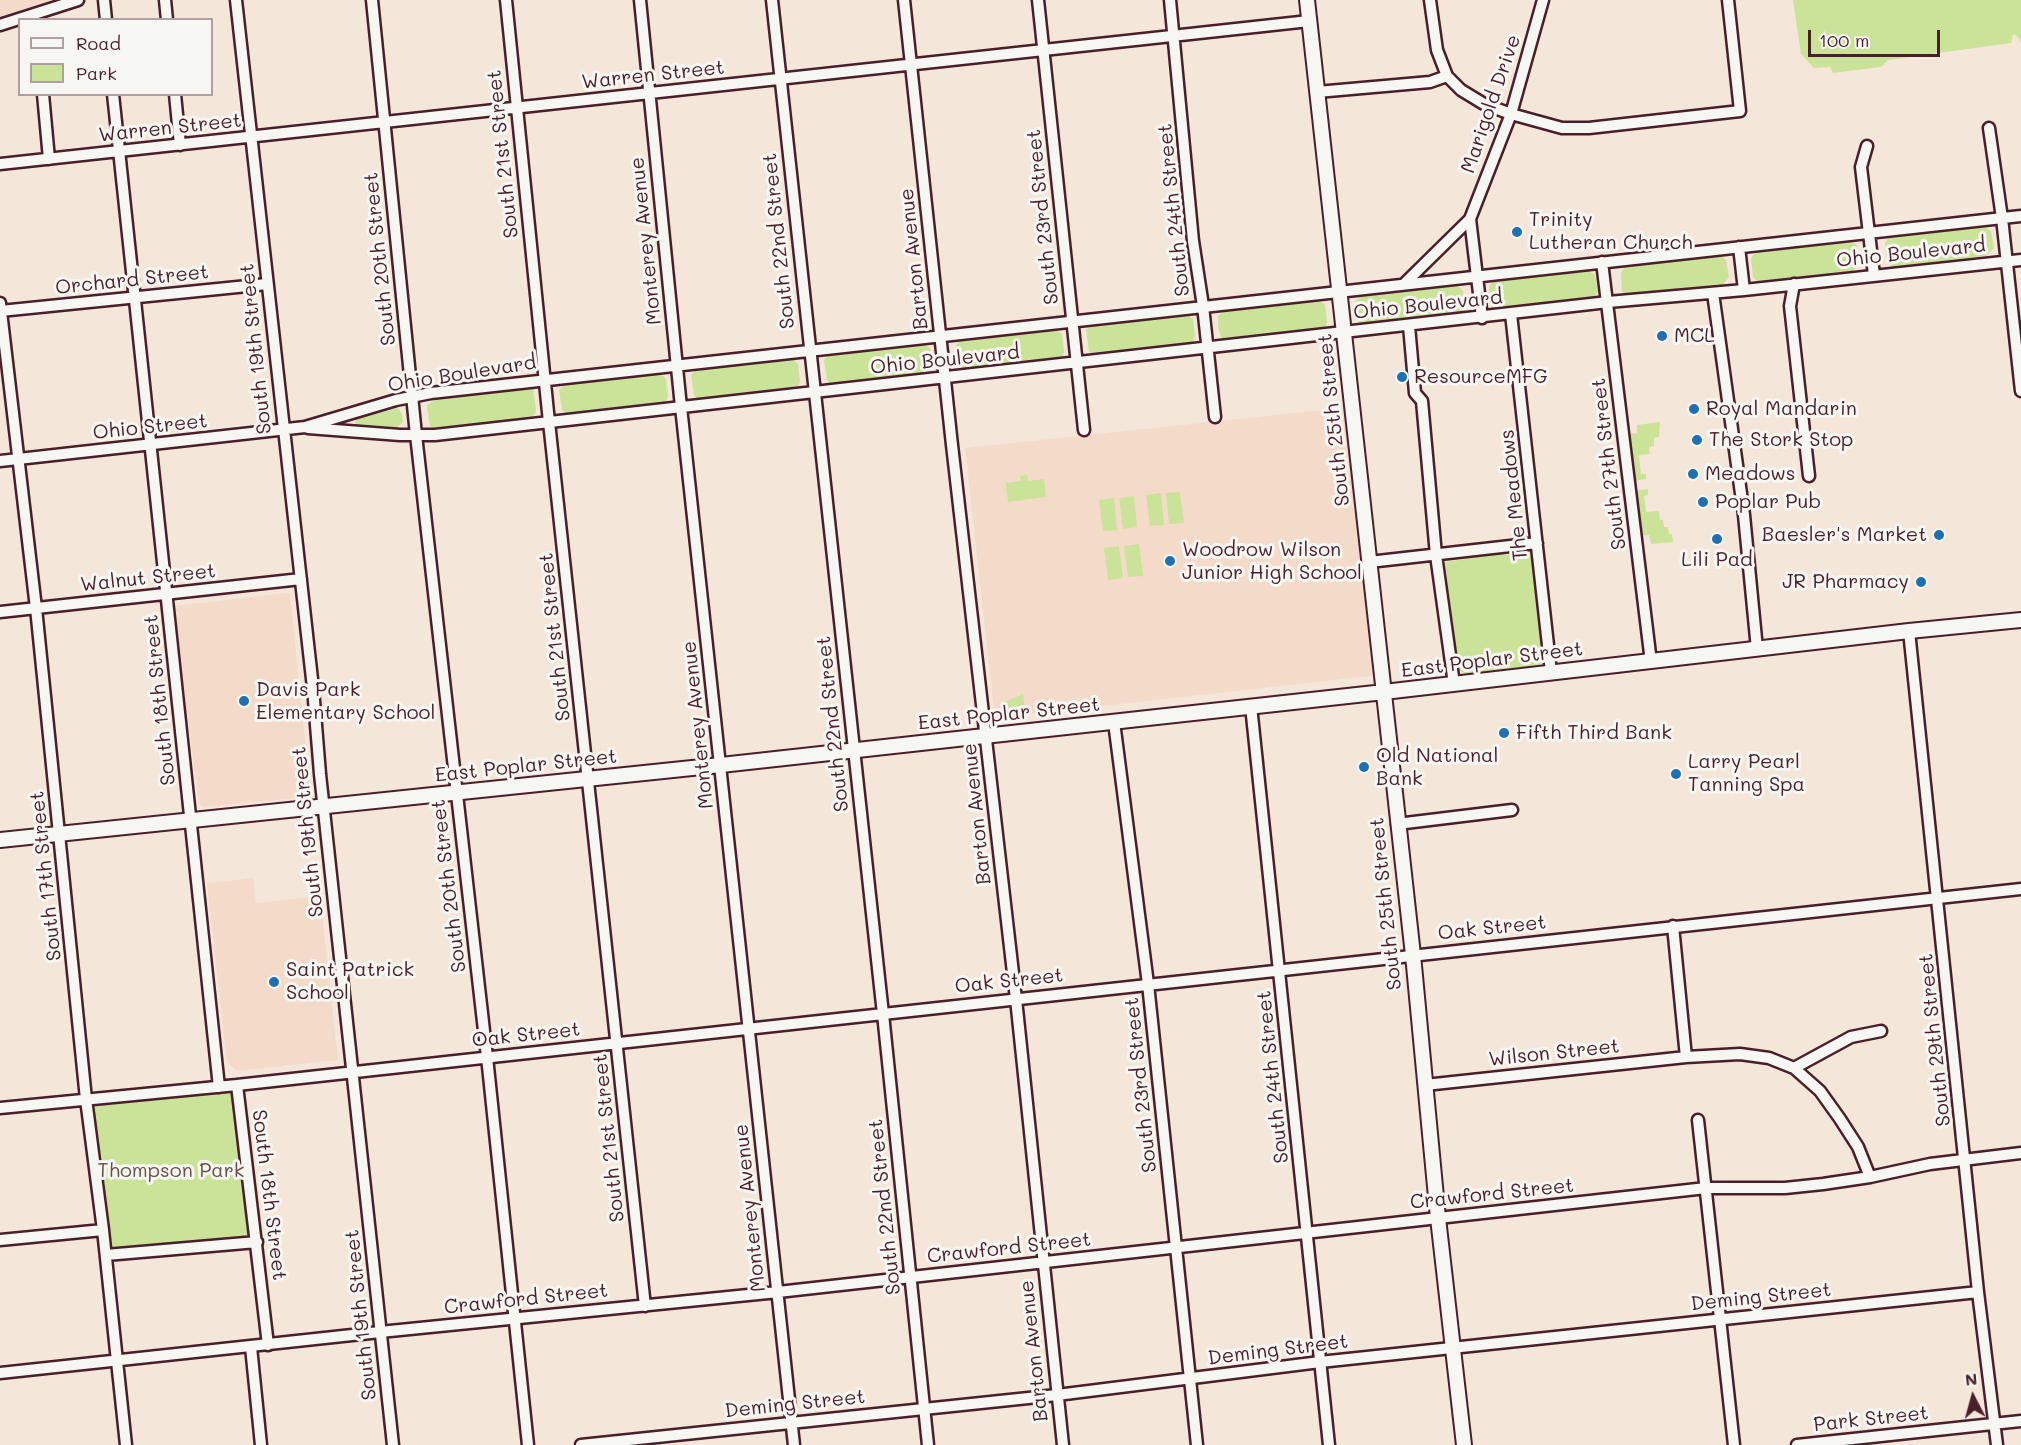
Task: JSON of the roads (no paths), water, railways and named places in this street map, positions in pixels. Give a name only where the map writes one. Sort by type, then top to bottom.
[{"type":"main road","name":"South 25th Street","points":[[1307,0],[1413,955],[1438,1218],[1464,1445]]},
{"type":"main road","name":"East Poplar Street","points":[[0,840],[721,765],[2021,620]]},
{"type":"street","points":[[34,17],[78,0]]},
{"type":"street","points":[[104,0],[106,18]]},
{"type":"street","points":[[165,0],[167,18]]},
{"type":"street","name":"South 19th Street","points":[[236,0],[301,579],[323,808],[393,1445]]},
{"type":"street","name":"South 20th Street","points":[[372,0],[416,435],[487,1057],[528,1445]]},
{"type":"street","name":"South 21st Street","points":[[506,0],[549,422],[645,1306]]},
{"type":"street","name":"Monterey Avenue","points":[[640,0],[681,407],[794,1445]]},
{"type":"street","name":"South 22nd Street","points":[[772,0],[928,1445]]},
{"type":"street","name":"Barton Avenue","points":[[904,0],[1016,999],[1063,1445]]},
{"type":"street","name":"South 23rd Street","points":[[1038,0],[1084,430]]},
{"type":"street","name":"South 24th Street","points":[[1170,0],[1194,241],[1215,417]]},
{"type":"street","points":[[1430,0],[1437,50],[1447,76],[1461,90],[1484,104],[1562,128],[1589,128],[1740,111],[1728,0]]},
{"type":"street","name":"Marigold Drive","points":[[1405,283],[1470,219],[1511,114],[1544,0]]},
{"type":"street","points":[[0,25],[18,21]]},
{"type":"street","name":"Warren Street","points":[[0,164],[1309,21]]},
{"type":"street","points":[[1317,92],[1430,82],[1447,76]]},
{"type":"street","points":[[42,96],[50,159]]},
{"type":"street","name":"South 18th Street","points":[[113,96],[219,1087]]},
{"type":"street","points":[[175,96],[180,145]]},
{"type":"street","points":[[1989,128],[2002,218],[2021,391]]},
{"type":"street","points":[[1867,146],[1861,167],[1874,275]]},
{"type":"street","name":"Ohio Boulevard","points":[[305,427],[412,396],[545,379],[2021,216]]},
{"type":"street","name":"Marigold Drive","points":[[1470,219],[1482,318]]},
{"type":"street","points":[[1739,247],[1744,290]]},
{"type":"street","name":"Ohio Boulevard","points":[[305,427],[435,435],[1608,303],[2021,260]]},
{"type":"street","name":"South 27th Street","points":[[1602,262],[1651,662]]},
{"type":"street","name":"Orchard Street","points":[[0,308],[136,298],[267,284]]},
{"type":"street","points":[[1794,284],[1790,306],[1809,476]]},
{"type":"street","points":[[1713,293],[1744,515],[1757,649]]},
{"type":"street","name":"South 17th Street","points":[[0,308],[36,608],[86,1099],[106,1255],[126,1445]]},
{"type":"street","name":"The Meadows","points":[[1511,314],[1551,672]]},
{"type":"street","points":[[1408,326],[1415,393],[1422,401],[1436,555],[1454,684]]},
{"type":"street","name":"Ohio Street","points":[[0,461],[305,427]]},
{"type":"street","points":[[1369,562],[1537,543]]},
{"type":"street","name":"Walnut Street","points":[[0,612],[301,579]]},
{"type":"street","name":"South 29th Street","points":[[1909,631],[1978,1292],[1997,1445]]},
{"type":"street","name":"South 24th Street","points":[[1251,706],[1329,1445]]},
{"type":"street","name":"South 23rd Street","points":[[1114,722],[1148,984],[1197,1445]]},
{"type":"street","points":[[1397,824],[1512,810]]},
{"type":"street","name":"Oak Street","points":[[0,1108],[219,1087],[2021,889]]},
{"type":"street","points":[[1673,926],[1686,1057]]},
{"type":"street","points":[[1870,1177],[1858,1147],[1820,1090],[1794,1068],[1851,1037],[1881,1031]]},
{"type":"street","name":"Wilson Street","points":[[1425,1085],[1686,1057],[1740,1054],[1769,1058],[1794,1068]]},
{"type":"street","name":"South 18th Street","points":[[237,1085],[268,1345]]},
{"type":"street","points":[[1698,1120],[1734,1445]]},
{"type":"street","name":"Crawford Street","points":[[0,1373],[778,1292],[1706,1188],[1785,1188],[1870,1177],[1930,1164],[2021,1153]]},
{"type":"street","points":[[0,1240],[103,1230]]},
{"type":"street","points":[[106,1255],[257,1242]]},
{"type":"street","name":"Deming Street","points":[[581,1445],[1057,1395],[1320,1362],[1978,1292]]},
{"type":"street","points":[[251,1347],[261,1445]]},
{"type":"street","name":"Park Street","points":[[1797,1445],[2021,1421]]},
{"type":"place","name":"Trinity Lutheran Church","points":[[1517,232]]},
{"type":"place","name":"MCL","points":[[1662,336]]},
{"type":"place","name":"ResourceMFG","points":[[1402,377]]},
{"type":"place","name":"Royal Mandarin","points":[[1694,409]]},
{"type":"place","name":"The Stork Stop","points":[[1697,440]]},
{"type":"place","name":"Meadows","points":[[1693,474]]},
{"type":"place","name":"Poplar Pub","points":[[1703,502]]},
{"type":"place","name":"Baesler's Market","points":[[1939,535]]},
{"type":"place","name":"Lili Pad","points":[[1717,539]]},
{"type":"place","name":"Woodrow Wilson Junior High School","points":[[1170,561]]},
{"type":"place","name":"JR Pharmacy","points":[[1921,582]]},
{"type":"place","name":"Davis Park Elementary School","points":[[244,701]]},
{"type":"place","name":"Fifth Third Bank","points":[[1504,733]]},
{"type":"place","name":"Old National Bank","points":[[1364,767]]},
{"type":"place","name":"Larry Pearl Tanning Spa","points":[[1676,774]]},
{"type":"place","name":"Saint Patrick School","points":[[274,982]]},
{"type":"park label","name":"Thompson Park","points":[[171,1171]]}]
